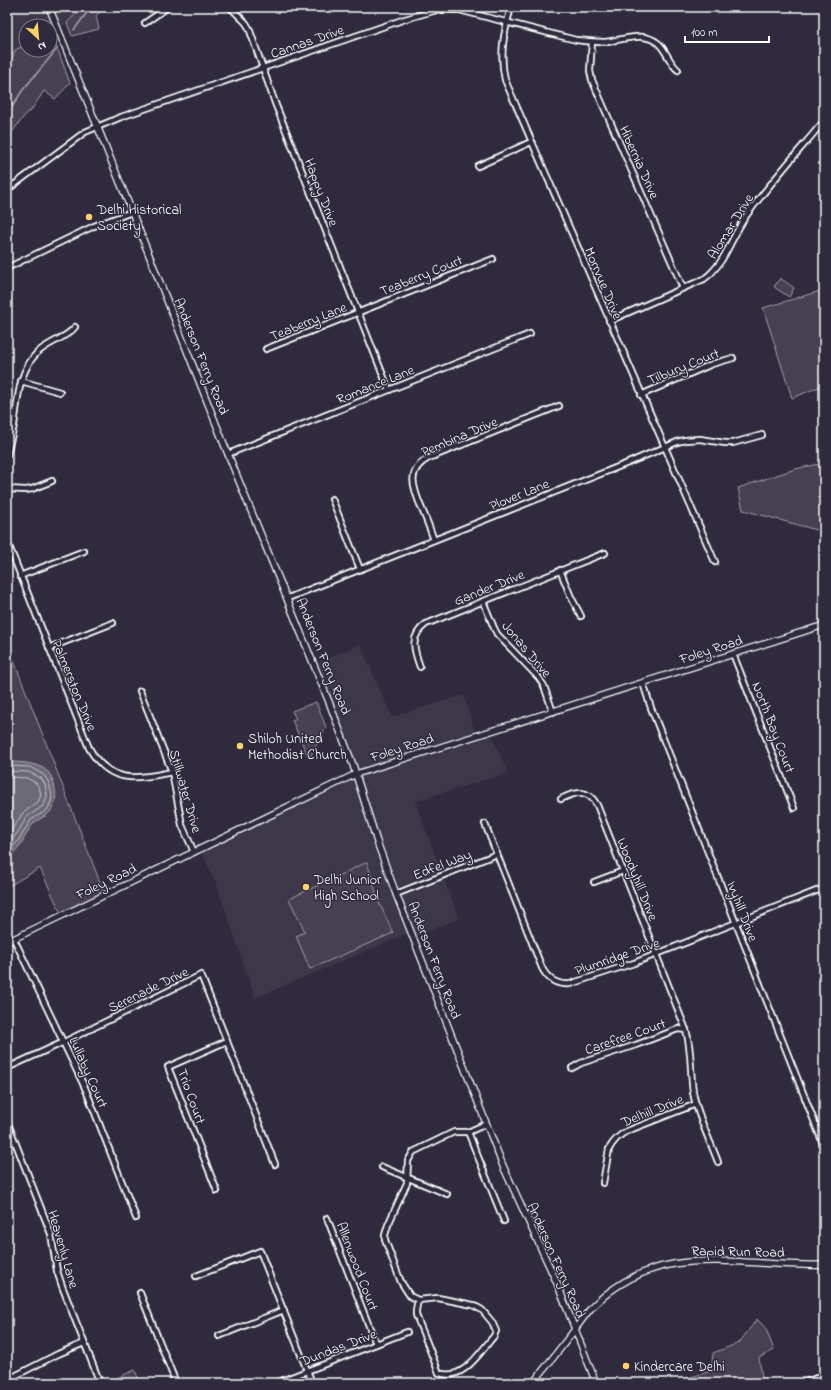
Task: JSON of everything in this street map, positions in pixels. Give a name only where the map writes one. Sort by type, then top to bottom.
[{"type":"street","name":"Anderson Ferry Road","points":[[49,7],[329,702],[356,774],[377,842],[396,894],[486,1124],[518,1202],[546,1257],[596,1383]]},
{"type":"street","points":[[145,23],[168,7]]},
{"type":"street","name":"Happy Drive","points":[[230,7],[249,28],[275,103],[389,390]]},
{"type":"street","name":"Morrvue Drive","points":[[511,7],[502,50],[503,71],[509,90],[714,562]]},
{"type":"street","name":"Cannas Drive","points":[[7,190],[72,141],[85,132],[98,126],[405,19],[437,10],[459,10],[576,40],[592,42],[615,41],[635,37],[648,38],[660,44],[672,65],[678,70]]},
{"type":"street","name":"Hibernia Drive","points":[[592,42],[590,71],[592,80],[683,288]]},
{"type":"street","name":"Alomar Drive","points":[[609,321],[704,279],[716,268],[723,259],[746,216],[824,121]]},
{"type":"street","points":[[478,166],[531,142]]},
{"type":"street","points":[[7,268],[94,226],[132,212]]},
{"type":"street","name":"Teaberry Court","points":[[358,312],[493,259]]},
{"type":"street","name":"Teaberry Lane","points":[[266,349],[358,312]]},
{"type":"street","points":[[7,455],[9,437],[21,381],[26,368],[36,354],[50,342],[71,332],[75,327]]},
{"type":"street","name":"Romance Lane","points":[[228,454],[530,334]]},
{"type":"street","name":"Tilbury Court","points":[[641,394],[712,364],[733,358]]},
{"type":"street","points":[[21,381],[60,392]]},
{"type":"street","name":"Pembina Drive","points":[[434,540],[414,488],[414,472],[420,463],[429,458],[559,406]]},
{"type":"street","name":"Plover Lane","points":[[288,598],[684,440],[700,439],[733,443],[762,435]]},
{"type":"street","points":[[7,489],[32,489],[52,480]]},
{"type":"street","points":[[332,499],[360,569]]},
{"type":"street","name":"Palmerston Drive","points":[[7,541],[89,748],[97,761],[109,771],[131,778],[172,772]]},
{"type":"street","points":[[20,576],[84,551]]},
{"type":"street","name":"Gander Drive","points":[[420,667],[414,652],[416,636],[422,628],[430,622],[605,553]]},
{"type":"street","points":[[560,570],[571,597],[581,616]]},
{"type":"street","name":"Jonas Drive","points":[[483,601],[498,634],[539,678],[544,686],[553,712]]},
{"type":"street","points":[[49,648],[112,622]]},
{"type":"street","name":"Foley Road","points":[[7,942],[356,774],[824,625]]},
{"type":"street","name":"North Bay Court","points":[[733,654],[794,808]]},
{"type":"street","name":"Ivyhill Drive","points":[[643,683],[651,708],[824,1146]]},
{"type":"street","name":"Stillwater Drive","points":[[140,692],[172,772],[182,825],[194,852]]},
{"type":"street","name":"Woodyhill Drive","points":[[561,800],[578,792],[588,795],[594,800],[686,1030],[691,1049],[693,1091],[696,1104],[718,1162]]},
{"type":"street","name":"Plumridge Drive","points":[[485,824],[542,968],[550,979],[560,983],[570,984],[656,955],[824,888]]},
{"type":"street","name":"Edfel Way","points":[[396,894],[497,854]]},
{"type":"street","points":[[594,882],[623,871]]},
{"type":"street","name":"Lullaby Court","points":[[14,939],[90,1099],[136,1218]]},
{"type":"street","name":"Serenade Drive","points":[[7,1068],[201,975],[275,1164]]},
{"type":"street","name":"Carefree Court","points":[[572,1068],[582,1063],[678,1029],[686,1030]]},
{"type":"street","name":"Trio Court","points":[[216,1191],[168,1067],[227,1041]]},
{"type":"street","name":"Delhill Drive","points":[[603,1183],[609,1149],[616,1138],[627,1131],[696,1104]]},
{"type":"street","name":"Heavenly Lane","points":[[7,1121],[51,1234],[60,1281],[100,1383]]},
{"type":"street","points":[[418,1300],[416,1315],[439,1372],[449,1375],[463,1370],[494,1336],[496,1331],[492,1322],[482,1310],[473,1305],[438,1298],[418,1300],[410,1296],[401,1282],[385,1240],[388,1225],[405,1188],[408,1162],[413,1152],[454,1132],[468,1132],[486,1124]]},
{"type":"street","points":[[468,1132],[504,1221]]},
{"type":"street","points":[[382,1167],[447,1194]]},
{"type":"street","name":"Allenwood Court","points":[[328,1218],[376,1344]]},
{"type":"street","points":[[196,1276],[260,1251],[312,1383]]},
{"type":"street","name":"Rapid Run Road","points":[[533,1383],[592,1307],[616,1287],[639,1275],[682,1262],[712,1260],[824,1264]]},
{"type":"street","points":[[140,1293],[176,1383]]},
{"type":"street","points":[[219,1336],[284,1310]]},
{"type":"street","name":"Dundas Drive","points":[[276,1383],[407,1332]]},
{"type":"street","points":[[7,1380],[58,1354],[84,1343]]},
{"type":"street","points":[[804,1383],[824,1375]]},
{"type":"shaded area","points":[[7,7],[82,7],[58,30],[58,18],[18,18],[18,49],[15,50],[7,75]]},
{"type":"shaded area","points":[[82,7],[104,7],[96,16],[99,29],[72,36],[67,23]]},
{"type":"shaded area","points":[[18,49],[18,58],[58,58],[58,50],[70,83],[55,99],[44,91],[30,112],[28,111],[13,131],[11,130],[7,136],[7,75],[15,50]]},
{"type":"shaded area","points":[[780,278],[794,288],[789,297],[774,287]]},
{"type":"shaded area","points":[[824,290],[824,387],[819,387],[792,398],[763,308]]},
{"type":"shaded area","points":[[819,464],[824,475],[824,530],[820,531],[743,510],[738,488],[795,469]]},
{"type":"shaded area","points":[[7,643],[105,895],[62,916],[40,868],[7,887]]},
{"type":"shaded area","points":[[360,644],[392,717],[464,695],[476,736],[490,731],[508,773],[415,801],[459,919],[413,937],[411,932],[255,998],[217,885],[200,849],[356,774],[314,664]]},
{"type":"shaded area","points":[[316,702],[326,727],[309,759],[292,720],[296,719],[292,711]]},
{"type":"shaded area","points":[[367,862],[378,900],[393,933],[310,969],[296,936],[305,932],[289,899]]},
{"type":"shaded area","points":[[757,1319],[766,1329],[774,1350],[759,1358],[763,1383],[671,1383],[711,1371],[713,1353],[739,1343]]},
{"type":"shaded area","points":[[135,1370],[140,1383],[105,1383]]},
{"type":"water","points":[[7,762],[29,763],[44,769],[52,778],[56,798],[50,812],[33,824],[16,851],[7,858]]},
{"type":"waterway","points":[[74,30],[91,7]]},
{"type":"waterway","points":[[7,115],[22,91],[50,58]]},
{"type":"place","name":"Delhi Historical Society","points":[[89,217]]},
{"type":"place","name":"Shiloh United Methodist Church","points":[[240,746]]},
{"type":"place","name":"Delhi Junior High School","points":[[306,887]]},
{"type":"place","name":"Kindercare Delhi","points":[[626,1366]]}]
